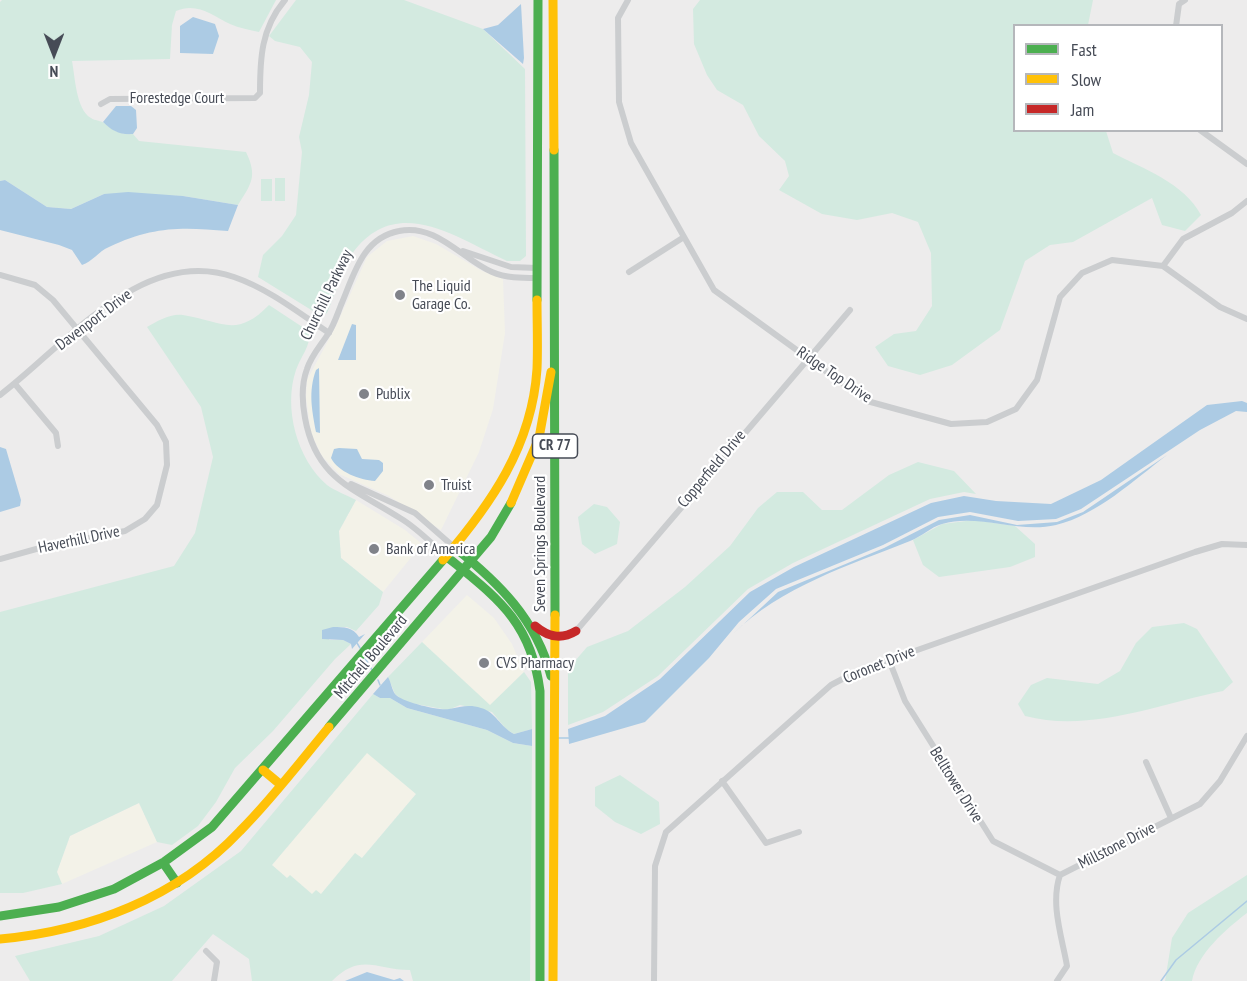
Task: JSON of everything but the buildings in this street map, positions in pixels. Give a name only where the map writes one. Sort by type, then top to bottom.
[{"type":"main road","name":"Seven Springs Boulevard","points":[[454,547],[495,496],[521,448],[530,421],[537,369],[538,0]]},
{"type":"main road","name":"Seven Springs Boulevard","points":[[553,0],[555,637],[553,981]]},
{"type":"main road","name":"Mitchell Boulevard","points":[[0,939],[41,936],[101,921],[136,906],[177,883],[218,853],[281,785],[491,537],[516,497],[531,467],[542,432],[552,361],[554,232]]},
{"type":"main road","name":"Mitchell Boulevard","points":[[0,916],[48,910],[98,897],[164,864],[212,827],[454,547]]},
{"type":"main road","name":"Churchill Parkway","points":[[454,547],[511,597],[531,623],[543,646],[554,690]]},
{"type":"main road","name":"Churchill Parkway","points":[[446,556],[463,571]]},
{"type":"main road","name":"Seven Springs Boulevard","points":[[463,571],[503,604],[527,636],[538,670],[540,981]]},
{"type":"main road","points":[[531,623],[545,634],[555,637],[567,636],[576,631]]},
{"type":"main road","points":[[555,660],[576,631]]},
{"type":"main road","points":[[263,770],[281,785]]},
{"type":"main road","points":[[164,864],[177,883]]},
{"type":"street","name":"Forestedge Court","points":[[101,104],[110,99],[255,98],[260,93],[263,40],[270,20],[285,0]]},
{"type":"street","name":"Ridge Top Drive","points":[[628,0],[618,18],[619,102],[631,143],[714,290],[867,401],[951,424],[987,422],[1016,410],[1037,380],[1048,333],[1060,297],[1082,273],[1112,260],[1163,266],[1220,307],[1247,319]]},
{"type":"street","points":[[1176,24],[1179,4],[1185,0]]},
{"type":"street","points":[[1203,132],[1247,164]]},
{"type":"street","points":[[1163,266],[1183,239],[1232,213],[1247,201]]},
{"type":"street","name":"Churchill Parkway","points":[[446,556],[402,519],[339,480],[320,462],[312,447],[303,395],[307,366],[329,333],[364,253],[380,238],[402,230],[414,230],[426,233],[459,250],[492,272],[511,277],[537,273]]},
{"type":"street","points":[[629,272],[684,237]]},
{"type":"street","name":"Churchill Parkway","points":[[459,250],[537,273]]},
{"type":"street","name":"Davenport Drive","points":[[0,395],[78,329],[127,292],[153,279],[201,272],[233,276],[259,288],[329,333]]},
{"type":"street","name":"Haverhill Drive","points":[[0,275],[35,285],[53,300],[157,425],[166,442],[167,465],[157,506],[146,519],[125,531],[48,546],[0,559]]},
{"type":"street","name":"Copperfield Drive","points":[[576,631],[807,357],[850,310]]},
{"type":"street","points":[[15,384],[56,433],[57,446]]},
{"type":"street","name":"Churchill Parkway","points":[[339,480],[415,513],[454,547]]},
{"type":"street","name":"Coronet Drive","points":[[654,981],[655,866],[661,840],[670,827],[831,685],[890,660],[1195,552],[1222,544],[1247,545]]},
{"type":"street","name":"Belltower Drive","points":[[890,660],[904,701],[993,841],[1060,875]]},
{"type":"street","name":"Millstone Drive","points":[[1057,981],[1067,966],[1056,907],[1056,887],[1060,875],[1200,804],[1220,781],[1247,736]]},
{"type":"street","points":[[1146,762],[1171,818]]},
{"type":"street","points":[[722,781],[766,843],[799,832]]},
{"type":"street","points":[[206,951],[217,962],[214,981]]},
{"type":"shaded area","points":[[413,236],[436,244],[482,271],[503,279],[505,333],[493,409],[479,452],[441,530],[389,496],[339,474],[322,456],[311,433],[306,398],[307,380],[336,326],[367,257],[387,241]]},
{"type":"shaded area","points":[[356,500],[405,530],[422,544],[383,592],[341,558],[339,531]]},
{"type":"shaded area","points":[[467,595],[494,618],[512,644],[524,672],[490,706],[422,642]]},
{"type":"shaded area","points":[[367,752],[416,794],[361,859],[355,854],[321,894],[312,894],[272,865]]},
{"type":"shaded area","points":[[139,803],[157,842],[62,884],[57,872],[70,836]]},
{"type":"green space","points":[[2,0],[276,0],[259,32],[233,25],[198,9],[176,11],[172,25],[170,59],[72,61],[75,84],[82,108],[93,119],[114,130],[133,134],[139,141],[246,152],[252,174],[238,205],[183,196],[104,194],[71,209],[47,207],[5,180],[0,181],[0,2]]},
{"type":"green space","points":[[296,0],[404,0],[483,29],[525,69],[526,256],[520,261],[507,261],[447,232],[407,223],[387,226],[369,236],[352,254],[341,275],[327,313],[321,316],[258,277],[263,255],[282,236],[296,215],[302,152],[299,137],[309,95],[312,62],[300,47],[275,41],[269,36]]},
{"type":"green space","points":[[700,0],[1093,0],[1088,24],[1013,24],[1013,132],[1106,132],[1113,153],[1174,186],[1194,204],[1201,215],[1185,231],[1162,225],[1152,198],[1073,242],[1050,245],[1025,261],[1000,330],[952,365],[920,375],[888,366],[875,347],[894,334],[916,331],[932,306],[931,253],[918,222],[892,213],[857,220],[822,214],[779,190],[789,176],[785,161],[759,136],[743,105],[717,90],[707,75],[694,44],[693,9]]},
{"type":"green space","points":[[275,178],[285,178],[285,201],[275,201]]},
{"type":"green space","points":[[261,179],[272,179],[272,201],[261,201]]},
{"type":"green space","points":[[269,305],[310,332],[309,342],[292,385],[292,416],[295,432],[308,461],[317,474],[330,487],[356,500],[339,531],[341,558],[383,592],[379,605],[356,631],[347,627],[333,627],[329,640],[343,640],[351,644],[335,659],[273,731],[235,768],[216,802],[198,826],[172,845],[157,842],[139,803],[70,836],[57,872],[62,884],[23,893],[0,893],[0,612],[174,566],[195,533],[213,457],[201,407],[147,327],[174,315],[238,325],[247,322]]},
{"type":"green space","points":[[918,462],[954,471],[976,494],[964,492],[930,499],[793,563],[748,589],[658,676],[603,712],[568,725],[568,669],[587,647],[628,631],[685,587],[730,546],[758,508],[777,492],[803,492],[822,510],[842,510],[889,475]]},
{"type":"green space","points":[[594,504],[607,507],[620,522],[617,544],[595,554],[582,544],[578,517]]},
{"type":"green space","points":[[974,520],[1015,526],[1035,544],[1035,557],[1010,567],[939,577],[923,565],[913,540],[942,524]]},
{"type":"green space","points":[[1184,623],[1197,629],[1233,682],[1223,691],[1124,715],[1074,721],[1025,716],[1018,704],[1031,685],[1047,678],[1098,684],[1120,671],[1136,643],[1152,627]]},
{"type":"green space","points":[[422,642],[490,705],[524,672],[531,682],[532,729],[514,734],[506,729],[492,712],[460,705],[448,710],[405,702],[395,694],[388,677]]},
{"type":"green space","points":[[373,694],[380,698],[390,698],[407,708],[487,730],[513,743],[532,746],[530,981],[413,981],[410,970],[360,965],[342,972],[332,981],[252,981],[249,959],[213,934],[172,981],[30,981],[15,956],[99,936],[164,906],[241,851]],"holes":[[[367,753],[416,794],[362,858],[355,853],[321,894],[316,890],[312,894],[290,875],[287,878],[272,865]]]},
{"type":"green space","points":[[620,775],[659,802],[660,824],[641,834],[615,822],[595,806],[595,787]]},
{"type":"green space","points":[[1247,875],[1247,913],[1222,934],[1206,952],[1192,981],[1165,981],[1172,938],[1188,913]]},
{"type":"water","points":[[521,4],[523,64],[483,29],[498,25]]},
{"type":"water","points":[[193,17],[215,24],[219,36],[213,54],[180,53],[180,26]]},
{"type":"water","points":[[116,106],[131,106],[136,110],[137,128],[133,134],[116,132],[103,122]]},
{"type":"water","points":[[5,180],[47,207],[71,209],[104,194],[128,192],[183,196],[238,205],[228,231],[182,229],[140,235],[109,247],[82,265],[72,250],[0,230],[0,181]]},
{"type":"water","points":[[352,324],[356,325],[356,360],[338,360]]},
{"type":"water","points":[[319,368],[320,433],[316,432],[312,401],[312,386],[316,370]]},
{"type":"water","points":[[1242,401],[1247,403],[1247,412],[1236,411],[1200,430],[1081,509],[1056,519],[1018,521],[970,512],[938,517],[883,545],[776,589],[739,622],[709,658],[645,722],[569,744],[568,729],[605,716],[660,679],[750,592],[794,567],[931,503],[964,496],[996,501],[1051,504],[1101,480],[1207,405]]},
{"type":"water","points":[[0,447],[6,449],[21,500],[20,506],[0,512]]},
{"type":"water","points":[[334,449],[357,449],[362,459],[379,460],[383,463],[383,471],[375,481],[350,474],[334,463],[331,458]]},
{"type":"water","points":[[1167,455],[1114,496],[1071,520],[1042,527],[1027,527],[970,521],[942,524],[914,539],[794,590],[752,617],[733,634],[778,592],[884,548],[939,520],[970,515],[1017,525],[1057,522],[1083,512]]},
{"type":"water","points":[[333,627],[351,629],[359,637],[365,634],[352,649],[351,644],[343,640],[322,639],[322,630]]},
{"type":"water","points":[[388,677],[395,694],[412,703],[444,709],[477,707],[491,713],[514,734],[532,729],[532,746],[513,743],[487,730],[407,708],[390,698],[380,698],[373,694]]},
{"type":"water","points":[[367,972],[394,980],[400,978],[404,981],[345,981]]},
{"type":"waterway","points":[[357,643],[360,648]]},
{"type":"waterway","points":[[365,658],[372,670]]},
{"type":"waterway","points":[[378,680],[380,685]]},
{"type":"waterway","points":[[557,738],[569,738]]},
{"type":"waterway","points":[[1161,981],[1176,960],[1247,901]]},
{"type":"traffic: fast","points":[[537,300],[538,0]]},
{"type":"traffic: fast","points":[[554,150],[555,615]]},
{"type":"traffic: fast","points":[[329,727],[491,537],[511,503]]},
{"type":"traffic: fast","points":[[454,547],[486,574],[514,604],[536,637],[551,676]]},
{"type":"traffic: fast","points":[[446,556],[481,585],[509,613],[529,646],[535,667],[540,691],[540,981]]},
{"type":"traffic: fast","points":[[0,916],[59,907],[114,889],[164,862],[212,827],[443,560]]},
{"type":"traffic: fast","points":[[164,864],[177,883]]},
{"type":"traffic: slow","points":[[553,0],[554,150]]},
{"type":"traffic: slow","points":[[443,560],[493,495],[518,449],[527,423],[537,369],[537,300]]},
{"type":"traffic: slow","points":[[511,503],[539,438],[551,372]]},
{"type":"traffic: slow","points":[[553,981],[555,615]]},
{"type":"traffic: slow","points":[[0,939],[33,935],[98,919],[160,893],[188,875],[215,855],[252,819],[329,727]]},
{"type":"traffic: slow","points":[[263,770],[281,785]]},
{"type":"traffic: jam","points":[[535,626],[555,636],[565,636],[576,631]]},
{"type":"place","name":"The Liquid Garage Co.","points":[[400,295]]},
{"type":"place","name":"Publix","points":[[364,394]]},
{"type":"place","name":"Truist","points":[[429,485]]},
{"type":"place","name":"Bank of America","points":[[374,549]]},
{"type":"place","name":"CVS Pharmacy","points":[[484,663]]}]
